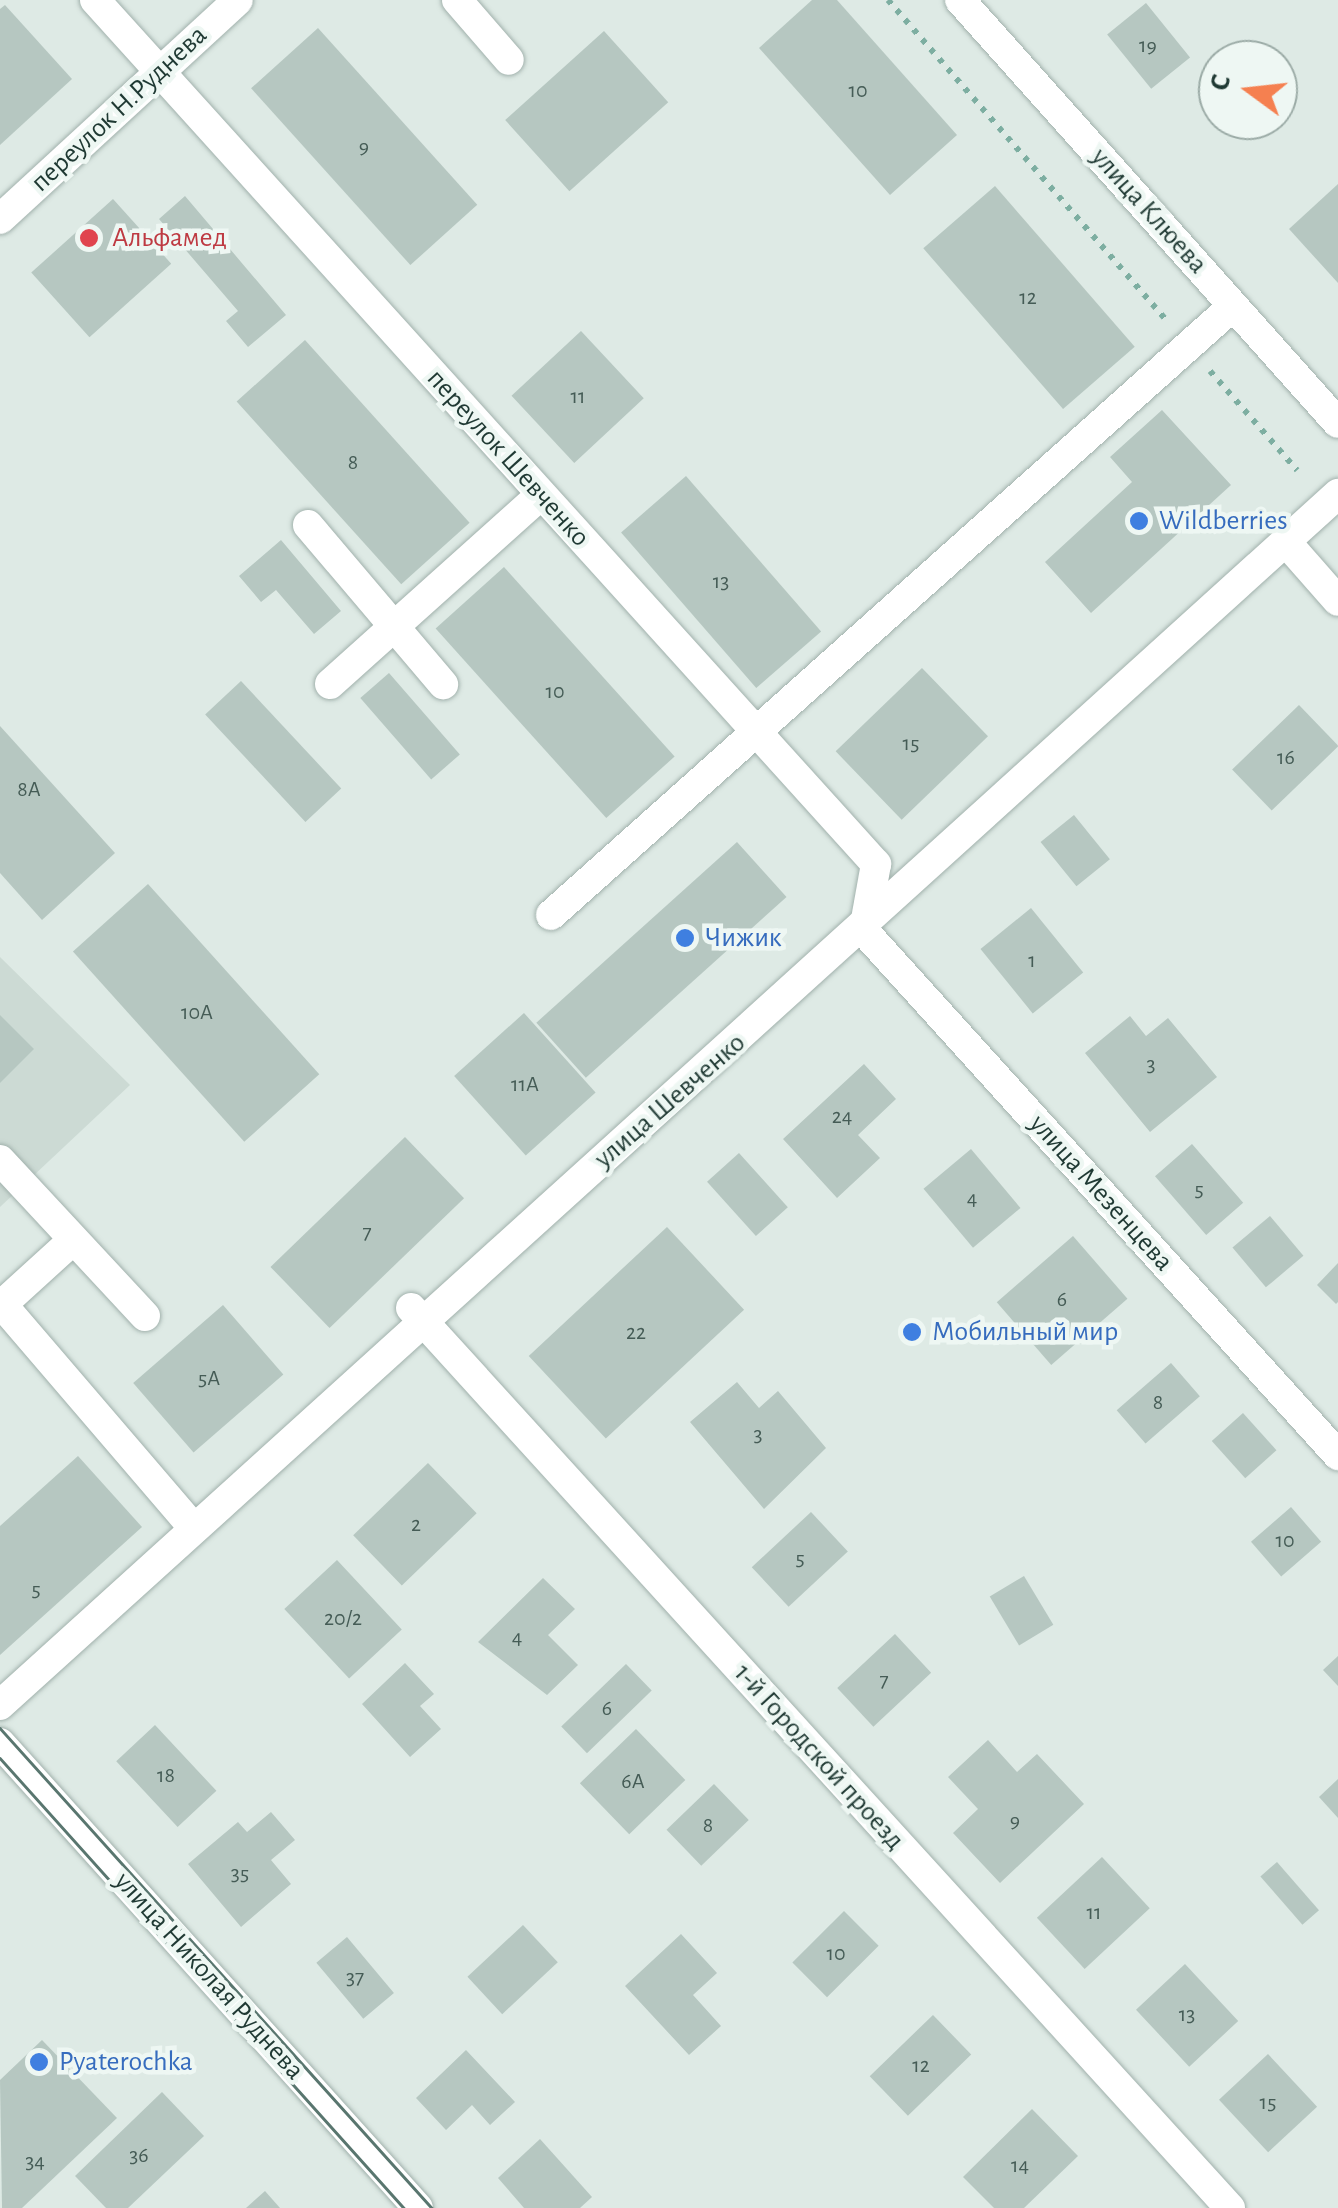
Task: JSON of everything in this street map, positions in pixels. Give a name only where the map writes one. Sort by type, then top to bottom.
[{"type":"street","name":"переулок Шевченко","points":[[95,0],[876,864],[864,930]]},
{"type":"street","name":"переулок Н.Руднева","points":[[0,219],[238,0]]},
{"type":"street","points":[[457,0],[509,60]]},
{"type":"street","name":"улица Клюева","points":[[960,0],[1338,422]]},
{"type":"street","points":[[551,915],[1233,306]]},
{"type":"street","name":"улица Шевченко","points":[[0,1705],[194,1528],[416,1313],[864,930],[1338,494]]},
{"type":"street","points":[[330,684],[541,495]]},
{"type":"street","points":[[308,525],[443,684]]},
{"type":"street","points":[[1287,543],[1338,601]]},
{"type":"street","name":"улица Мезенцева","points":[[864,930],[1338,1455]]},
{"type":"street","points":[[0,1160],[145,1316]]},
{"type":"street","points":[[73,1240],[3,1301],[194,1528]]},
{"type":"street","name":"1-й Городской проезд","points":[[416,1313],[1230,2208]]},
{"type":"street","name":"улица Николая Руднева","points":[[0,1743],[418,2208]]},
{"type":"path","points":[[888,0],[1296,470]]},
{"type":"shaded area","points":[[0,957],[130,1085],[0,1207]]},
{"type":"building","points":[[812,0],[837,0],[957,135],[890,195],[759,48]]},
{"type":"building","points":[[1146,3],[1190,57],[1151,89],[1107,34]]},
{"type":"building","points":[[5,5],[72,79],[0,145],[0,9]]},
{"type":"building","points":[[318,28],[477,205],[410,265],[251,88]]},
{"type":"building","points":[[604,31],[668,102],[569,191],[505,120]]},
{"type":"building","points":[[1338,184],[1338,283],[1289,229]]},
{"type":"building","points":[[995,186],[1135,347],[1063,409],[923,248]]},
{"type":"building","points":[[185,196],[286,315],[248,347],[226,321],[238,311],[159,219]]},
{"type":"building","points":[[113,199],[171,264],[89,337],[31,273]]},
{"type":"building","points":[[581,331],[644,398],[574,463],[512,396]]},
{"type":"building","points":[[305,340],[470,523],[401,584],[237,402]]},
{"type":"building","points":[[1162,410],[1231,485],[1091,613],[1045,562],[1132,482],[1110,457]]},
{"type":"building","points":[[686,476],[821,631],[756,688],[621,532]]},
{"type":"building","points":[[281,540],[341,611],[314,634],[276,590],[261,602],[239,576]]},
{"type":"building","points":[[504,567],[675,757],[606,818],[436,629]]},
{"type":"building","points":[[922,668],[988,736],[902,820],[836,751]]},
{"type":"building","points":[[389,673],[460,755],[431,779],[360,698]]},
{"type":"building","points":[[241,681],[341,789],[305,822],[205,714]]},
{"type":"building","points":[[1299,705],[1338,747],[1272,811],[1232,770]]},
{"type":"building","points":[[0,726],[115,853],[42,920],[0,873]]},
{"type":"building","points":[[1074,815],[1110,859],[1076,886],[1041,842]]},
{"type":"building","points":[[737,842],[787,897],[586,1078],[536,1023]]},
{"type":"building","points":[[148,884],[319,1074],[244,1142],[73,952]]},
{"type":"building","points":[[1031,908],[1083,973],[1033,1013],[980,949]]},
{"type":"building","points":[[524,1013],[596,1093],[526,1155],[454,1076]]},
{"type":"building","points":[[0,1015],[34,1049],[0,1083]]},
{"type":"building","points":[[1130,1016],[1146,1036],[1168,1018],[1217,1077],[1150,1132],[1085,1053]]},
{"type":"building","points":[[864,1064],[896,1099],[858,1135],[880,1158],[837,1198],[783,1139]]},
{"type":"building","points":[[405,1137],[464,1198],[330,1328],[270,1267]]},
{"type":"building","points":[[1192,1144],[1243,1203],[1206,1235],[1155,1176]]},
{"type":"building","points":[[971,1149],[1020,1208],[973,1248],[924,1189]]},
{"type":"building","points":[[739,1153],[788,1207],[756,1236],[707,1182]]},
{"type":"building","points":[[1270,1216],[1303,1256],[1266,1287],[1232,1247]]},
{"type":"building","points":[[667,1227],[744,1310],[606,1439],[529,1356]]},
{"type":"building","points":[[1073,1236],[1127,1299],[1051,1365],[997,1302]]},
{"type":"building","points":[[1338,1263],[1338,1302],[1336,1304],[1317,1285]]},
{"type":"building","points":[[223,1305],[283,1374],[194,1453],[133,1383]]},
{"type":"building","points":[[1171,1363],[1200,1396],[1146,1443],[1117,1410]]},
{"type":"building","points":[[737,1382],[759,1408],[778,1391],[826,1448],[764,1509],[690,1422]]},
{"type":"building","points":[[1243,1413],[1276,1450],[1245,1478],[1212,1441]]},
{"type":"building","points":[[78,1456],[142,1527],[0,1655],[0,1526]]},
{"type":"building","points":[[428,1463],[477,1513],[402,1586],[353,1535]]},
{"type":"building","points":[[1291,1507],[1321,1542],[1281,1576],[1251,1542]]},
{"type":"building","points":[[811,1512],[848,1551],[789,1607],[752,1567]]},
{"type":"building","points":[[337,1560],[402,1629],[349,1679],[284,1609]]},
{"type":"building","points":[[1024,1576],[1053,1625],[1019,1645],[990,1597]]},
{"type":"building","points":[[543,1578],[575,1609],[548,1635],[578,1665],[547,1695],[478,1642]]},
{"type":"building","points":[[895,1634],[931,1673],[873,1727],[837,1688]]},
{"type":"building","points":[[1338,1656],[1338,1686],[1323,1670]]},
{"type":"building","points":[[405,1663],[434,1694],[420,1706],[441,1729],[410,1757],[362,1704]]},
{"type":"building","points":[[626,1664],[652,1691],[587,1753],[561,1727]]},
{"type":"building","points":[[155,1725],[216,1791],[178,1827],[116,1761]]},
{"type":"building","points":[[636,1729],[685,1780],[629,1834],[580,1783]]},
{"type":"building","points":[[988,1740],[1017,1772],[1037,1754],[1084,1804],[1000,1883],[953,1833],[978,1809],[948,1777]]},
{"type":"building","points":[[1338,1779],[1338,1818],[1319,1797]]},
{"type":"building","points":[[714,1784],[749,1820],[701,1866],[667,1830]]},
{"type":"building","points":[[271,1812],[295,1840],[271,1860],[291,1884],[241,1927],[188,1864],[238,1822],[247,1832]]},
{"type":"building","points":[[1102,1857],[1150,1908],[1085,1969],[1037,1918]]},
{"type":"building","points":[[1277,1862],[1319,1910],[1302,1925],[1260,1876]]},
{"type":"building","points":[[844,1911],[879,1946],[827,1997],[792,1963]]},
{"type":"building","points":[[523,1925],[558,1962],[502,2014],[467,1977]]},
{"type":"building","points":[[681,1934],[717,1973],[693,1995],[721,2026],[689,2055],[625,1986]]},
{"type":"building","points":[[347,1937],[394,1993],[363,2019],[316,1963]]},
{"type":"building","points":[[1185,1964],[1238,2021],[1189,2067],[1136,2010]]},
{"type":"building","points":[[933,2015],[971,2055],[908,2116],[870,2076]]},
{"type":"building","points":[[42,2040],[117,2118],[22,2208],[2,2208],[0,2080]]},
{"type":"building","points":[[466,2050],[515,2102],[490,2125],[472,2105],[446,2130],[416,2098]]},
{"type":"building","points":[[1268,2054],[1317,2107],[1268,2152],[1219,2100]]},
{"type":"building","points":[[162,2092],[204,2136],[128,2208],[106,2208],[75,2176]]},
{"type":"building","points":[[1032,2109],[1078,2156],[1024,2208],[994,2208],[963,2177]]},
{"type":"building","points":[[540,2139],[592,2197],[580,2208],[524,2208],[498,2178]]},
{"type":"building","points":[[265,2191],[280,2208],[246,2208]]},
{"type":"tram line","points":[[0,1728],[432,2208]]},
{"type":"tram line","points":[[0,1758],[404,2208]]},
{"type":"place","name":"Альфамед","points":[[89,238]]},
{"type":"place","name":"Wildberries","points":[[1139,521]]},
{"type":"place","name":"Чижик","points":[[685,938]]},
{"type":"place","name":"Мобильный мир","points":[[912,1332]]},
{"type":"place","name":"Pyaterochka","points":[[39,2062]]}]
